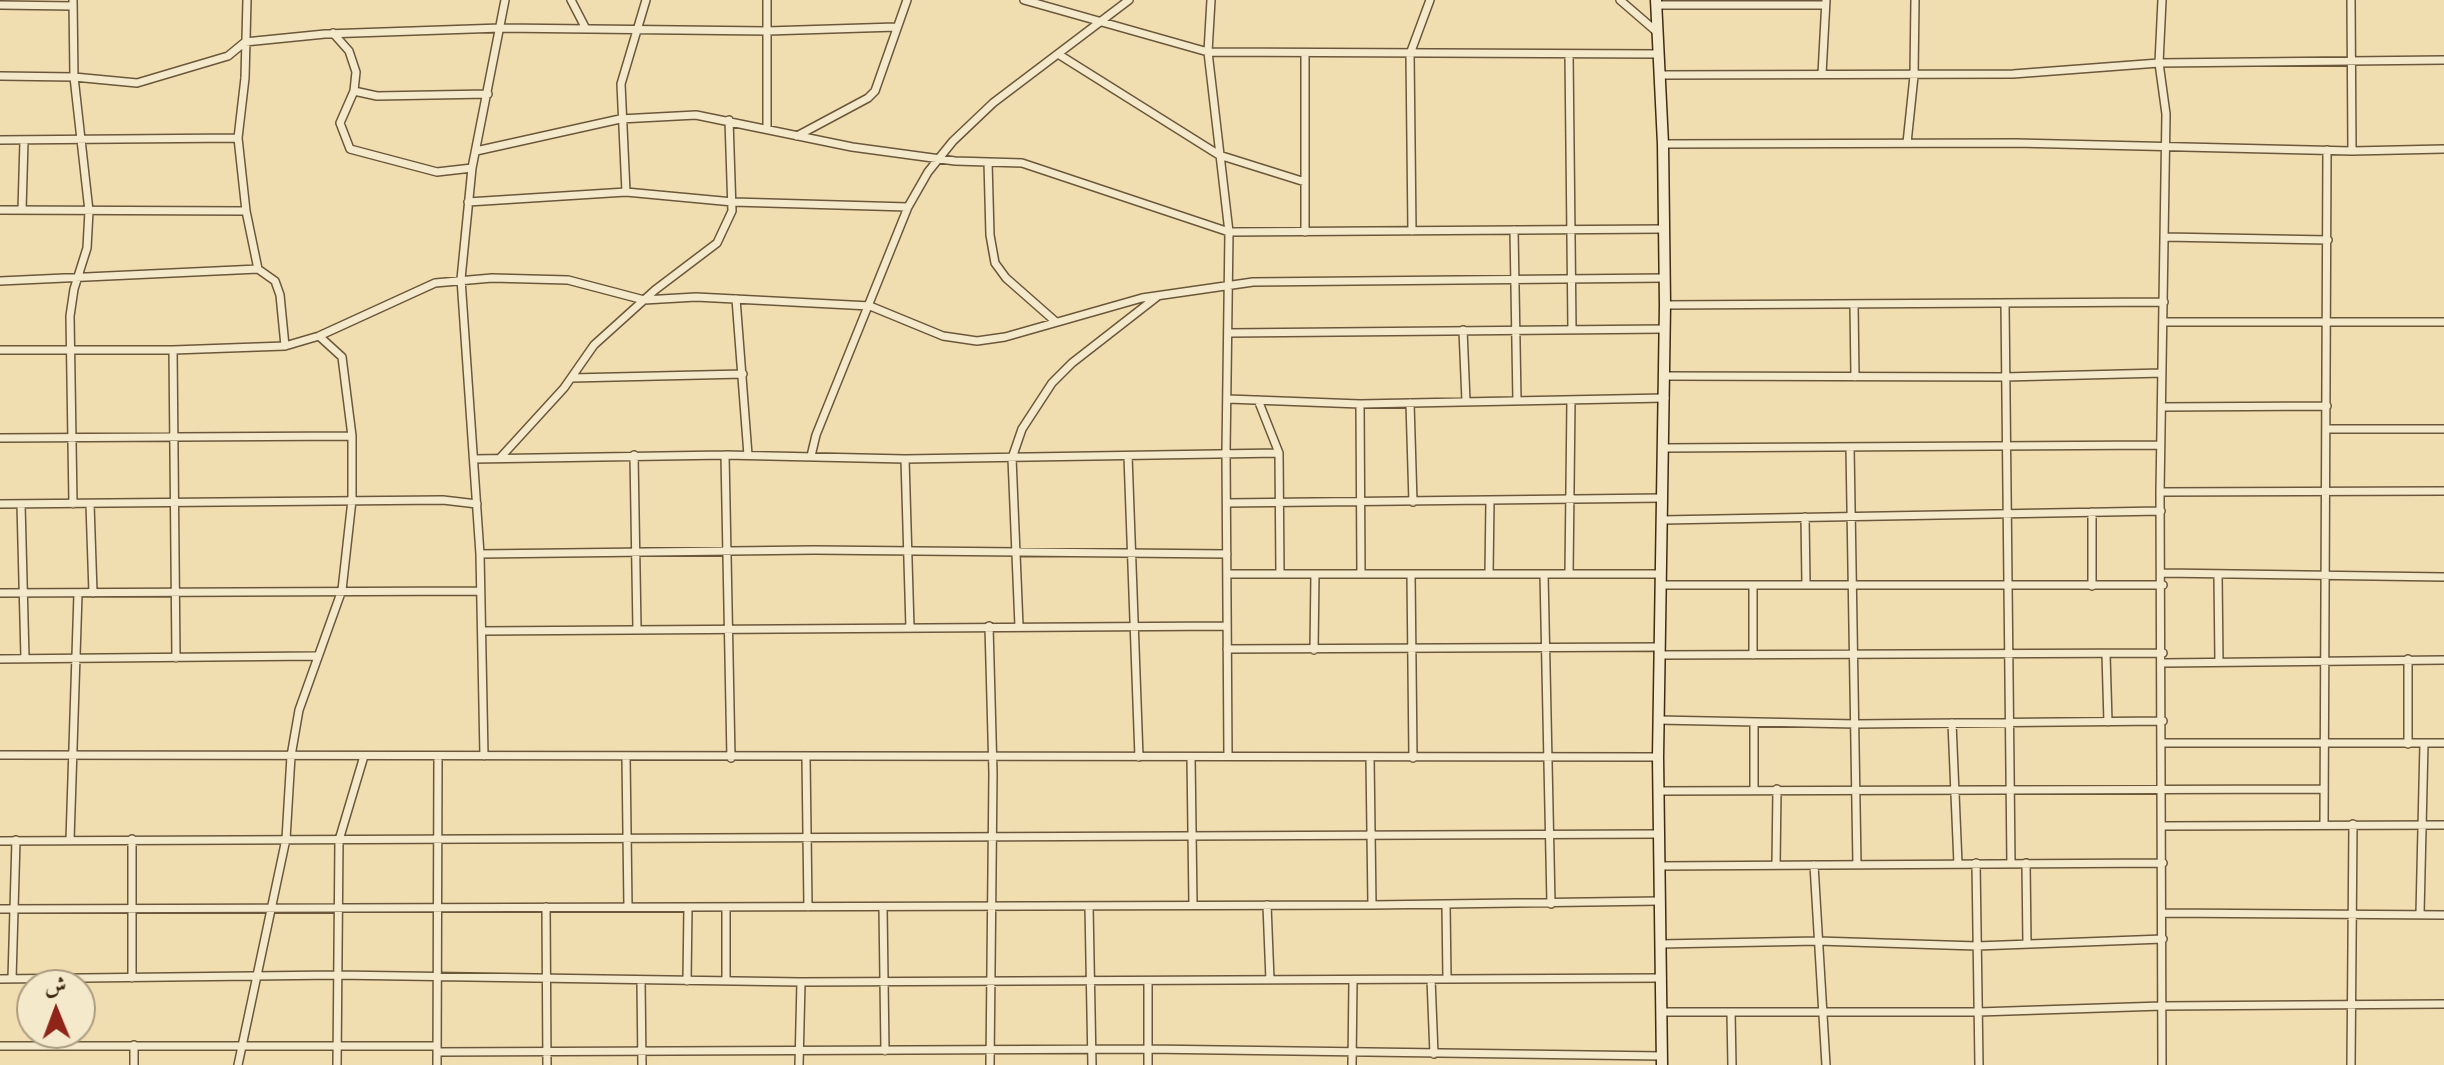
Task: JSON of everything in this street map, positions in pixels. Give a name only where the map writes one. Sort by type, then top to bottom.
[{"type":"street","points":[[247,0],[238,138],[246,211],[258,269]]},
{"type":"street","points":[[484,756],[480,554],[461,279],[472,168],[505,0]]},
{"type":"street","points":[[571,0],[585,27]]},
{"type":"street","points":[[626,192],[620,119],[621,84],[646,0]]},
{"type":"street","points":[[767,0],[767,128]]},
{"type":"street","points":[[797,136],[868,98],[875,91],[907,0]]},
{"type":"street","points":[[1024,0],[1208,52],[1305,55],[1659,54]]},
{"type":"street","points":[[811,456],[816,435],[908,207],[938,159],[993,103],[1129,0]]},
{"type":"street","points":[[1211,0],[1208,52],[1229,232],[1226,452],[1228,756]]},
{"type":"street","points":[[1412,231],[1410,54],[1430,0]]},
{"type":"street","points":[[1620,0],[1657,32]]},
{"type":"street","points":[[1907,143],[1914,76],[1915,0]]},
{"type":"street","points":[[2162,0],[2159,63],[2166,114],[2160,445],[2163,573],[2162,1065]]},
{"type":"street","points":[[2351,0],[2352,151]]},
{"type":"street","points":[[96,1046],[337,1045],[547,1052],[1147,1049],[1662,1060],[1658,720],[1665,278],[1656,2],[1826,2],[1822,74]]},
{"type":"street","points":[[0,5],[73,3],[74,77],[89,211],[87,248],[71,299],[69,350],[73,504]]},
{"type":"street","points":[[0,76],[74,77],[124,84],[148,81],[228,56],[245,42],[333,33],[585,27],[767,31],[896,27]]},
{"type":"street","points":[[333,33],[354,60],[354,91],[340,123],[350,149],[437,172],[472,168]]},
{"type":"street","points":[[1058,54],[1219,155],[1305,182]]},
{"type":"street","points":[[1569,54],[1572,329]]},
{"type":"street","points":[[1305,55],[1305,232]]},
{"type":"street","points":[[1660,75],[1914,76],[2035,73],[2159,63],[2444,60]]},
{"type":"street","points":[[354,91],[377,96],[488,94]]},
{"type":"street","points":[[476,151],[620,119],[676,114],[729,120],[797,136],[938,159],[1040,167],[1229,232],[1664,229]]},
{"type":"street","points":[[500,458],[572,378],[594,345],[644,300],[717,243],[730,220],[733,202],[729,120]]},
{"type":"street","points":[[0,140],[238,138]]},
{"type":"street","points":[[22,210],[24,141]]},
{"type":"street","points":[[1663,144],[1907,143],[2352,151],[2444,149]]},
{"type":"street","points":[[2324,825],[2327,150]]},
{"type":"street","points":[[988,162],[990,235],[995,263],[1006,278],[1056,322]]},
{"type":"street","points":[[468,202],[626,192],[733,202],[908,207]]},
{"type":"street","points":[[0,210],[246,211]]},
{"type":"street","points":[[1514,230],[1517,401]]},
{"type":"street","points":[[2165,237],[2328,240]]},
{"type":"street","points":[[0,281],[78,280],[165,271],[258,269],[275,281],[285,346]]},
{"type":"street","points":[[0,350],[173,350],[285,346],[319,336],[423,288],[461,279],[543,277],[644,300],[736,299],[870,306],[961,340],[990,340],[1160,295],[1229,285],[1515,278],[1665,278]]},
{"type":"street","points":[[1019,626],[1012,458],[1022,429],[1052,383],[1160,295]]},
{"type":"street","points":[[736,299],[748,455]]},
{"type":"street","points":[[1665,305],[2164,302]]},
{"type":"street","points":[[1854,304],[1855,377]]},
{"type":"street","points":[[2005,304],[2011,863]]},
{"type":"street","points":[[2164,322],[2444,322]]},
{"type":"street","points":[[1229,333],[1665,329]]},
{"type":"street","points":[[1463,330],[1466,401]]},
{"type":"street","points":[[238,1065],[286,839],[291,756],[299,710],[315,656],[342,590],[352,500],[352,436],[342,357],[319,336]]},
{"type":"street","points":[[173,350],[176,658]]},
{"type":"street","points":[[1665,376],[2005,377],[2162,373]]},
{"type":"street","points":[[572,378],[743,374]]},
{"type":"street","points":[[1228,399],[1360,404],[1665,398]]},
{"type":"street","points":[[1258,400],[1279,453],[1280,574]]},
{"type":"street","points":[[1569,574],[1571,401]]},
{"type":"street","points":[[1410,403],[1413,502]]},
{"type":"street","points":[[1360,404],[1361,574]]},
{"type":"street","points":[[2162,407],[2327,406]]},
{"type":"street","points":[[2327,429],[2444,429]]},
{"type":"street","points":[[0,438],[352,436]]},
{"type":"street","points":[[1664,448],[2160,445]]},
{"type":"street","points":[[1850,447],[1857,865]]},
{"type":"street","points":[[474,459],[634,455],[905,459],[1279,453]]},
{"type":"street","points":[[634,455],[637,629]]},
{"type":"street","points":[[725,455],[731,758]]},
{"type":"street","points":[[1128,456],[1139,757]]},
{"type":"street","points":[[905,459],[910,628]]},
{"type":"street","points":[[2160,492],[2444,491]]},
{"type":"street","points":[[1227,503],[1663,498]]},
{"type":"street","points":[[0,504],[352,500],[477,504]]},
{"type":"street","points":[[1489,574],[1490,501]]},
{"type":"street","points":[[21,504],[25,658]]},
{"type":"street","points":[[90,504],[93,593]]},
{"type":"street","points":[[1662,520],[2161,511]]},
{"type":"street","points":[[2092,512],[2092,586]]},
{"type":"street","points":[[1805,517],[1806,584]]},
{"type":"street","points":[[480,554],[726,550],[1227,554]]},
{"type":"street","points":[[2163,573],[2444,577]]},
{"type":"street","points":[[1228,574],[1569,574],[1753,585],[2163,585]]},
{"type":"street","points":[[1314,650],[1315,574]]},
{"type":"street","points":[[1411,574],[1413,758]]},
{"type":"street","points":[[1544,574],[1551,904]]},
{"type":"street","points":[[2218,575],[2219,662]]},
{"type":"street","points":[[1753,585],[1753,655]]},
{"type":"street","points":[[0,593],[480,591]]},
{"type":"street","points":[[70,840],[78,594]]},
{"type":"street","points":[[989,626],[992,758],[990,1065]]},
{"type":"street","points":[[482,631],[1227,626]]},
{"type":"street","points":[[1227,649],[1660,651],[1853,656],[2163,653]]},
{"type":"street","points":[[2106,654],[2108,722]]},
{"type":"street","points":[[0,659],[315,656]]},
{"type":"street","points":[[2408,659],[2408,744]]},
{"type":"street","points":[[2163,663],[2444,660]]},
{"type":"street","points":[[1658,720],[1856,724],[2163,721]]},
{"type":"street","points":[[1754,722],[1754,789]]},
{"type":"street","points":[[1952,723],[1958,864]]},
{"type":"street","points":[[2163,743],[2444,743]]},
{"type":"street","points":[[2420,914],[2424,743]]},
{"type":"street","points":[[0,755],[1658,757]]},
{"type":"street","points":[[337,1065],[339,840],[364,756]]},
{"type":"street","points":[[437,1065],[438,756]]},
{"type":"street","points":[[626,757],[628,907]]},
{"type":"street","points":[[1191,757],[1193,905]]},
{"type":"street","points":[[806,758],[808,907]]},
{"type":"street","points":[[1370,758],[1372,905]]},
{"type":"street","points":[[1776,865],[1777,789]]},
{"type":"street","points":[[1658,791],[2324,789]]},
{"type":"street","points":[[2351,1065],[2353,824]]},
{"type":"street","points":[[2163,826],[2444,825]]},
{"type":"street","points":[[0,841],[1659,834]]},
{"type":"street","points":[[132,839],[132,978]]},
{"type":"street","points":[[12,979],[16,840]]},
{"type":"street","points":[[1976,863],[1979,1065]]},
{"type":"street","points":[[2026,863],[2027,944]]},
{"type":"street","points":[[1659,866],[2163,863]]},
{"type":"street","points":[[1814,865],[1826,1065]]},
{"type":"street","points":[[0,909],[883,908],[1660,901]]},
{"type":"street","points":[[1267,905],[1270,980]]},
{"type":"street","points":[[1446,905],[1447,979]]},
{"type":"street","points":[[1089,906],[1092,1065]]},
{"type":"street","points":[[546,907],[547,1065]]},
{"type":"street","points":[[687,981],[688,907]]},
{"type":"street","points":[[726,907],[726,981]]},
{"type":"street","points":[[883,908],[885,1051]]},
{"type":"street","points":[[2163,913],[2444,915]]},
{"type":"street","points":[[1660,944],[1818,941],[1977,946],[2163,939]]},
{"type":"street","points":[[96,980],[337,975],[801,982],[1662,978]]},
{"type":"street","points":[[0,979],[16,979]]},
{"type":"street","points":[[1431,979],[1434,1054]]},
{"type":"street","points":[[641,981],[642,1065]]},
{"type":"street","points":[[1352,1065],[1353,981]]},
{"type":"street","points":[[799,1065],[801,982]]},
{"type":"street","points":[[1148,982],[1148,1065]]},
{"type":"street","points":[[1661,1012],[1978,1012],[2162,1006],[2444,1004]]},
{"type":"street","points":[[1731,1012],[1732,1065]]},
{"type":"street","points":[[134,1045],[134,1065]]},
{"type":"street","points":[[1513,1055],[1513,1065]]}]
